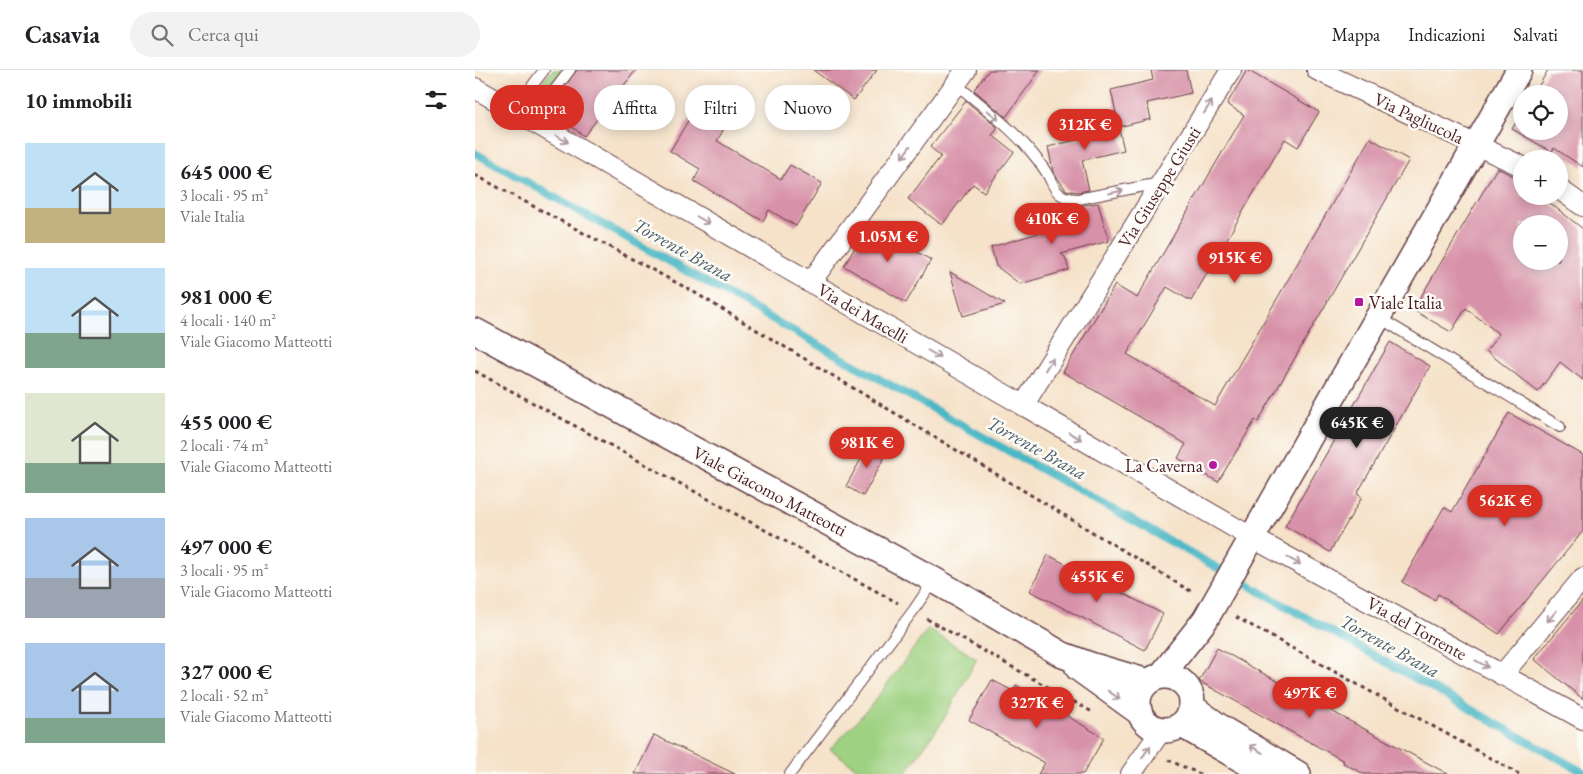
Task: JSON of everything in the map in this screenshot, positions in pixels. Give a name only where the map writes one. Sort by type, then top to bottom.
[{"type":"street","name":"Via Giuseppe Giusti","points":[[1023,406],[1231,70]]},
{"type":"street","name":"Via Pagliucola","points":[[1317,70],[1513,162]]},
{"type":"street","points":[[1298,774],[1224,730],[1179,721],[1147,724],[1139,712],[1138,698],[1164,680],[1213,606],[1519,70]]},
{"type":"street","points":[[810,282],[961,77]]},
{"type":"street","name":"Via dei Macelli","points":[[475,88],[1023,406],[1246,546]]},
{"type":"street","points":[[1568,195],[1583,206]]},
{"type":"street","name":"Viale Giacomo Matteotti","points":[[475,331],[934,580],[1063,655],[1089,665],[1164,680]]},
{"type":"street","name":"Via del Torrente","points":[[1246,546],[1502,675],[1583,719]]},
{"type":"street","points":[[1502,675],[1583,578]]},
{"type":"street","name":"Viale Giacomo Matteotti","points":[[1063,655],[1084,674],[1139,712]]},
{"type":"street","points":[[1131,774],[1179,721],[1190,692],[1164,680]]},
{"type":"street","points":[[1179,721],[1267,774]]},
{"type":"lane","points":[[533,85],[544,70]]},
{"type":"lane","points":[[558,85],[570,70]]},
{"type":"lane","points":[[961,77],[1044,167],[1057,192],[1065,198],[1079,199],[1161,183]]},
{"type":"lane","points":[[1377,317],[1560,427]]},
{"type":"lane","points":[[790,774],[913,611],[934,580]]},
{"type":"path","points":[[475,175],[692,291],[1213,606],[1519,774]]},
{"type":"path","points":[[475,371],[913,611],[1098,716]]},
{"type":"green space","points":[[552,70],[563,70],[551,85],[540,85]]},
{"type":"green space","points":[[928,629],[977,659],[942,722],[905,774],[865,774],[830,749],[870,707]]},
{"type":"building","points":[[577,70],[636,70],[624,85],[594,85],[594,123],[584,136],[576,130],[584,130],[584,85],[566,85]]},
{"type":"building","points":[[813,70],[877,70],[854,100],[850,97],[850,85],[834,85]]},
{"type":"building","points":[[989,70],[1040,70],[1006,117],[974,90]]},
{"type":"building","points":[[1151,70],[1186,70],[1191,93],[1147,103],[1151,119],[1119,127],[1111,90],[1153,80]]},
{"type":"building","points":[[1247,70],[1319,112],[1298,147],[1285,139],[1191,301],[1167,287],[1127,354],[1215,406],[1370,138],[1409,160],[1258,422],[1255,420],[1218,482],[1178,458],[1186,444],[1063,372],[1115,285],[1137,298],[1244,115],[1227,104]]},
{"type":"building","points":[[1548,70],[1583,70],[1583,167],[1568,157],[1568,150],[1557,150],[1554,148],[1553,150],[1549,150],[1531,140],[1568,140],[1568,85],[1539,85]]},
{"type":"building","points":[[966,101],[998,128],[992,135],[1014,152],[984,192],[973,184],[942,225],[908,199],[941,156],[930,147]]},
{"type":"building","points":[[1115,112],[1124,150],[1082,160],[1089,190],[1078,192],[1066,190],[1053,171],[1048,147],[1088,137],[1083,120]]},
{"type":"building","points":[[685,126],[685,130],[723,130],[717,141],[781,179],[790,165],[822,183],[796,226],[769,210],[763,221],[694,181],[700,169],[670,151]]},
{"type":"building","points":[[1497,168],[1513,176],[1513,205],[1552,205],[1565,215],[1513,215],[1513,270],[1568,270],[1568,217],[1583,229],[1583,380],[1560,362],[1538,392],[1486,351],[1499,334],[1466,308],[1451,332],[1413,310]]},
{"type":"building","points":[[1061,203],[1078,206],[1098,203],[1109,241],[1061,254],[1065,257],[1069,270],[1020,284],[996,266],[991,247],[1066,225]]},
{"type":"building","points":[[869,224],[931,260],[906,303],[844,266]]},
{"type":"building","points":[[950,272],[1005,304],[963,316]]},
{"type":"building","points":[[1390,342],[1430,366],[1357,494],[1362,497],[1330,552],[1285,526]]},
{"type":"building","points":[[1509,413],[1583,455],[1583,531],[1499,634],[1438,594],[1435,600],[1402,582],[1444,507],[1452,512]]},
{"type":"building","points":[[870,443],[887,453],[863,496],[846,486]]},
{"type":"building","points":[[1048,555],[1163,614],[1145,650],[1030,591]]},
{"type":"building","points":[[1583,600],[1583,699],[1534,659]]},
{"type":"building","points":[[1217,648],[1448,774],[1364,774],[1343,763],[1344,761],[1199,681]]},
{"type":"building","points":[[992,680],[1013,691],[1016,685],[1104,738],[1083,774],[1038,774],[1045,763],[969,720]]},
{"type":"building","points":[[654,735],[735,774],[635,774]]},
{"type":"waterway","name":"Torrente Brana","points":[[475,153],[1583,772]]},
{"type":"place","name":"Viale Italia","points":[[1359,302]]},
{"type":"place","name":"La Caverna","points":[[1213,465]]}]
